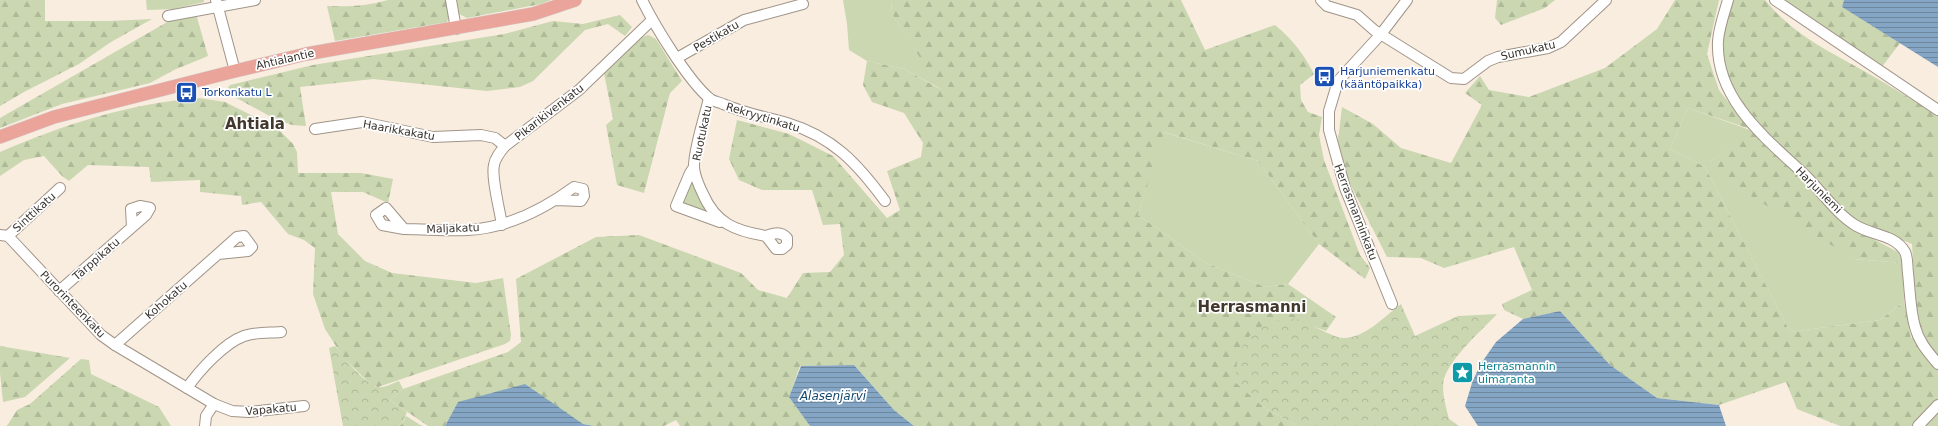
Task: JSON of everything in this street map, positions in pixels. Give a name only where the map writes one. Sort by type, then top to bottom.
[{"type":"main road","name":"Ahtialantie","points":[[0,137],[54,117],[306,54],[456,29],[533,14],[575,0]]},
{"type":"street","points":[[168,16],[217,3],[255,0]]},
{"type":"street","points":[[451,0],[456,29]]},
{"type":"street","name":"Rekryytinkatu","points":[[642,0],[652,20],[692,79],[709,98],[742,113],[787,123],[815,134],[840,150],[862,170],[885,201]]},
{"type":"street","points":[[1321,0],[1327,6],[1357,15],[1374,30],[1381,34]]},
{"type":"street","name":"Herrasmanninkatu","points":[[1392,304],[1345,188],[1329,130],[1329,111],[1338,81],[1381,34],[1407,0]]},
{"type":"street","name":"Sumukatu","points":[[1381,34],[1451,78],[1464,79],[1488,61],[1498,57],[1548,48],[1561,42],[1606,0]]},
{"type":"street","name":"Harjuniemi","points":[[1728,0],[1719,30],[1718,42],[1719,60],[1731,94],[1751,124],[1814,184],[1836,209],[1855,225],[1892,240],[1904,252],[1918,338],[1938,364]]},
{"type":"street","points":[[1775,0],[1938,110]]},
{"type":"street","points":[[217,3],[235,71]]},
{"type":"street","name":"Pestikatu","points":[[678,58],[744,20],[804,4]]},
{"type":"street","name":"Pikarikivenkatu","points":[[502,225],[493,166],[497,156],[504,146],[579,90],[652,20]]},
{"type":"street","name":"Ruotukatu","points":[[709,98],[694,167],[676,206],[748,233],[766,236]]},
{"type":"street","name":"Haarikkakatu","points":[[315,129],[362,122],[433,138],[481,135],[494,138],[504,146]]},
{"type":"street","name":"Ruotukatu","points":[[694,167],[698,183],[711,211],[722,222]]},
{"type":"street","name":"Sinttikatu","points":[[4,235],[60,188]]},
{"type":"street","name":"Maljakatu","points":[[404,229],[469,230],[502,225],[556,200]]},
{"type":"street","name":"Tärppikatu","points":[[59,291],[132,227]]},
{"type":"street","name":"Purorinteenkatu","points":[[4,235],[101,335],[115,345],[214,404]]},
{"type":"street","name":"Kohokatu","points":[[115,345],[218,254]]},
{"type":"street","points":[[186,388],[201,369],[236,340],[246,336],[281,332]]},
{"type":"street","points":[[205,426],[206,416],[214,404]]},
{"type":"street","name":"Vapakatu","points":[[214,404],[232,411],[249,412],[304,406]]},
{"type":"street","points":[[1918,426],[1938,405]]},
{"type":"green space","points":[[0,0],[45,0],[45,21],[110,21],[152,19],[111,42],[79,64],[0,106]]},
{"type":"green space","points":[[146,0],[204,0],[204,2],[174,9],[147,10]]},
{"type":"green space","points":[[388,0],[447,0],[449,16],[447,22],[335,41],[327,6],[358,6]]},
{"type":"green space","points":[[457,0],[551,0],[541,4],[467,18],[459,14]]},
{"type":"green space","points":[[843,0],[891,0],[892,14],[941,89],[904,69],[867,61],[849,50]]},
{"type":"green space","points":[[891,0],[1181,0],[1205,50],[1275,25],[1287,36],[1302,53],[1314,74],[1300,85],[1301,100],[1308,112],[1322,117],[1319,135],[1324,160],[1360,255],[1370,268],[1365,279],[1319,244],[1258,161],[1164,132],[1138,215],[1206,263],[1265,287],[1288,284],[1336,317],[1326,331],[1291,318],[1263,407],[1298,426],[914,426],[894,410],[854,365],[800,366],[789,397],[810,426],[680,426],[676,420],[664,426],[594,426],[458,402],[445,426],[428,426],[390,400],[403,389],[508,352],[521,342],[516,279],[596,237],[639,235],[741,273],[758,290],[787,298],[803,273],[830,272],[844,255],[840,224],[823,225],[812,190],[762,190],[739,180],[729,159],[737,120],[789,134],[833,156],[887,218],[900,210],[887,171],[921,157],[923,143],[904,113],[872,102],[863,85],[867,61],[904,69],[940,89],[892,14]]},
{"type":"green space","points":[[1497,0],[1555,0],[1545,8],[1501,25],[1495,18]]},
{"type":"green space","points":[[1675,0],[1719,0],[1707,54],[1719,90],[1749,129],[1688,108],[1670,149],[1705,167],[1790,332],[1880,320],[1904,302],[1911,338],[1920,330],[1916,316],[1912,244],[1857,222],[1838,206],[1752,121],[1733,91],[1723,61],[1724,42],[1721,33],[1731,0],[1765,0],[1787,23],[1823,48],[1938,115],[1938,426],[1840,426],[1797,409],[1786,382],[1719,405],[1657,398],[1610,365],[1560,311],[1523,319],[1504,310],[1502,304],[1532,290],[1514,247],[1444,268],[1421,258],[1387,257],[1349,182],[1340,159],[1338,140],[1342,107],[1373,124],[1401,148],[1451,163],[1482,105],[1465,93],[1480,76],[1489,90],[1529,97],[1605,68],[1657,29]]},
{"type":"green space","points":[[1783,0],[1844,0],[1842,7],[1900,43],[1881,68]]},
{"type":"green space","points":[[196,14],[208,56],[174,70],[150,83],[62,104],[0,128],[0,118],[169,21]]},
{"type":"green space","points":[[620,15],[632,27],[625,36],[608,24],[585,30],[533,81],[520,87],[487,91],[373,79],[300,87],[306,126],[292,125],[275,119],[231,95],[228,88],[230,85],[313,65],[504,34],[553,21],[583,24]]},
{"type":"green space","points":[[648,35],[656,39],[682,81],[670,93],[644,193],[617,185],[606,125],[613,119],[604,73],[640,38]]},
{"type":"green space","points":[[199,98],[225,102],[277,128],[293,144],[297,152],[298,173],[361,173],[393,179],[388,203],[363,192],[331,192],[338,234],[365,261],[392,273],[476,283],[503,278],[511,335],[510,341],[378,387],[371,385],[343,357],[325,329],[313,294],[315,248],[304,240],[288,234],[261,202],[242,205],[241,196],[200,192],[200,180],[151,182],[149,167],[88,165],[69,181],[62,176],[44,156],[24,160],[0,176],[0,152],[24,142],[72,124],[122,110]]},
{"type":"green space","points":[[1688,108],[1750,130],[1710,162],[1854,259],[1903,263],[1904,302],[1880,320],[1790,332],[1705,167],[1670,149]]},
{"type":"green space","points":[[1750,129],[1852,228],[1898,252],[1903,263],[1854,259],[1712,172],[1710,162]]},
{"type":"green space","points":[[1163,132],[1258,161],[1319,244],[1288,284],[1265,287],[1206,263],[1138,215]]},
{"type":"green space","points":[[693,177],[698,192],[708,214],[682,203]]},
{"type":"green space","points":[[1401,304],[1415,336],[1458,316],[1497,314],[1459,353],[1447,371],[1444,379],[1443,393],[1449,419],[1459,426],[1298,426],[1263,407],[1236,383],[1237,362],[1244,344],[1250,336],[1266,325],[1286,318],[1291,318],[1297,319],[1333,335],[1345,338],[1353,337],[1368,330]]},
{"type":"green space","points":[[0,346],[70,358],[25,397],[3,402],[0,373]]},
{"type":"green space","points":[[335,346],[355,370],[373,386],[383,387],[399,381],[403,389],[390,400],[407,412],[402,424],[399,426],[343,426],[329,348]]},
{"type":"green space","points":[[81,359],[89,360],[91,374],[159,407],[171,426],[7,426],[17,410],[30,404]]},
{"type":"green space","points":[[406,416],[422,426],[399,426],[402,424]]},
{"type":"water","points":[[1844,0],[1938,0],[1938,67],[1842,7]]},
{"type":"water","points":[[1560,311],[1610,365],[1657,398],[1719,405],[1726,426],[1478,426],[1465,406],[1472,383],[1480,365],[1496,342],[1523,319]]},
{"type":"water","name":"Alasenjärvi","points":[[854,365],[894,410],[914,426],[810,426],[789,397],[801,366]]},
{"type":"water","points":[[525,384],[583,424],[594,426],[445,426],[458,402]]},
{"type":"place","name":"Harjuniemenkatu (kääntöpaikka)","points":[[1324,77]]},
{"type":"place","name":"Torkonkatu L","points":[[186,92]]},
{"type":"place","name":"Herrasmannin uimaranta","points":[[1462,372]]},
{"type":"district","name":"Ahtiala","points":[[255,124]]},
{"type":"district","name":"Herrasmanni","points":[[1252,307]]}]
